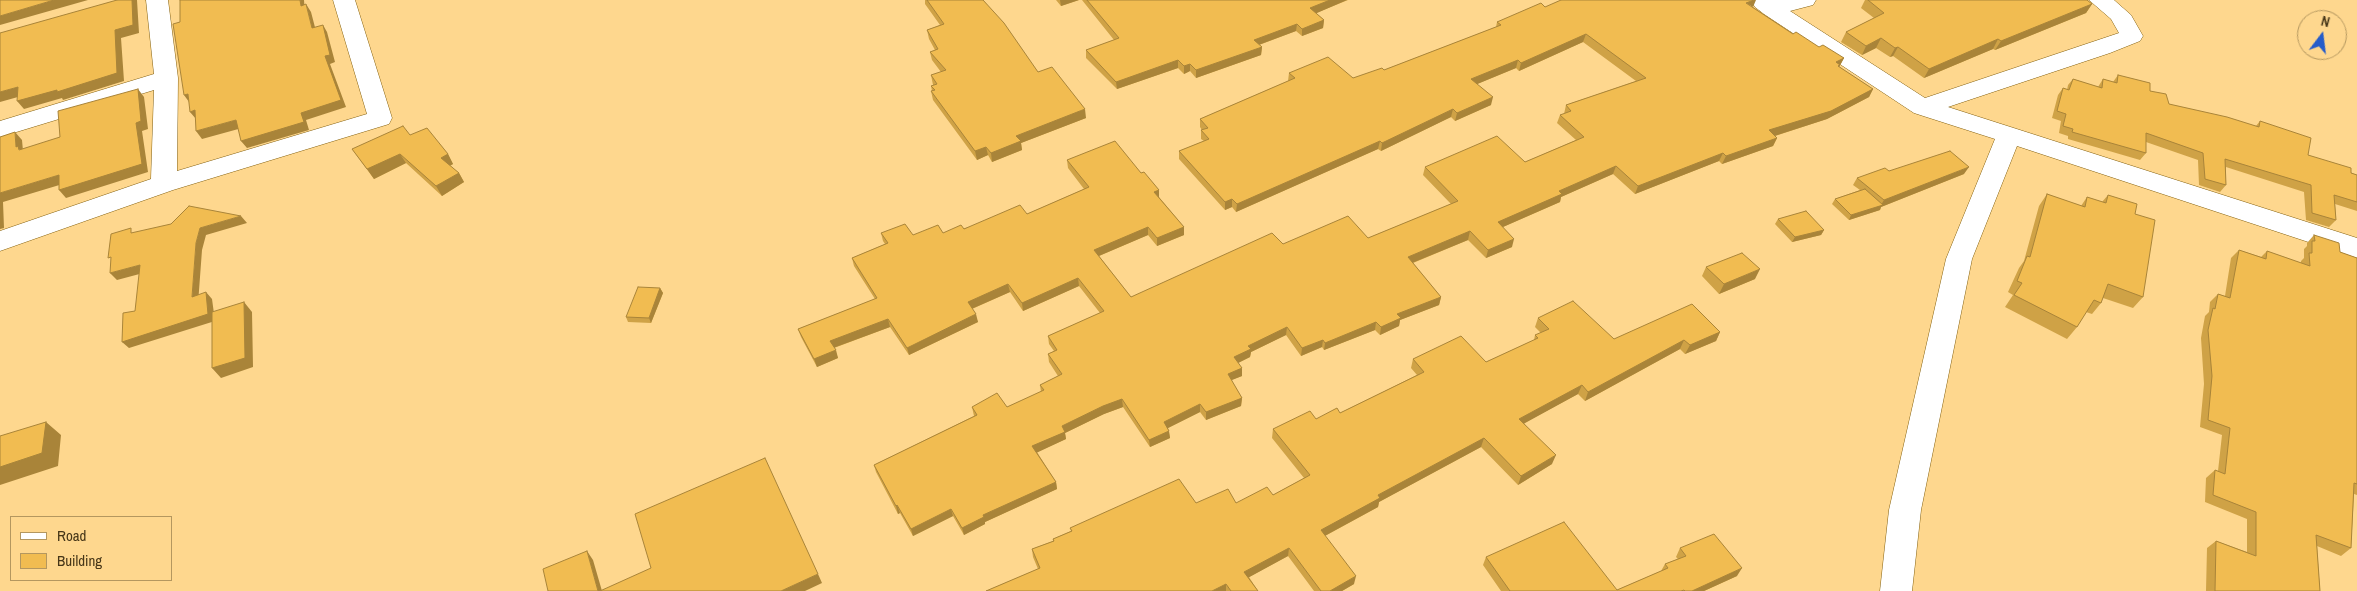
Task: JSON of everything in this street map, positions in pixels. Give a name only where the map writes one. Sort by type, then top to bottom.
[{"type":"street","points":[[157,0],[166,78],[164,184]]},
{"type":"street","points":[[0,242],[164,184],[380,118],[344,0]]},
{"type":"street","points":[[1766,4],[1805,0]]},
{"type":"street","points":[[1922,107],[2102,48],[2132,36],[2120,15],[2100,0]]},
{"type":"street","points":[[1766,4],[1922,107],[2357,248]]},
{"type":"street","points":[[0,130],[166,78]]},
{"type":"street","points":[[1896,591],[1905,510],[1960,259],[2009,135]]},
{"type":"building","points":[[0,0],[54,0],[0,16]]},
{"type":"building","points":[[117,0],[132,0],[133,25],[115,30],[117,73],[57,92],[57,90],[17,101],[18,87],[0,92],[0,33]]},
{"type":"building","points":[[180,0],[300,0],[301,6],[306,4],[312,28],[323,25],[330,55],[325,56],[341,100],[301,113],[304,122],[241,141],[236,120],[196,131],[195,110],[190,112],[188,94],[184,95],[173,24],[180,22]]},
{"type":"building","points":[[927,0],[983,0],[1004,23],[1038,72],[1052,67],[1085,109],[1016,136],[1021,141],[991,153],[986,147],[975,151],[931,91],[935,90],[931,86],[937,84],[931,75],[946,70],[930,52],[938,49],[927,30],[944,24]]},
{"type":"building","points":[[1087,0],[1330,0],[1310,8],[1324,20],[1302,29],[1297,24],[1254,40],[1262,47],[1196,70],[1190,64],[1184,66],[1178,60],[1116,82],[1086,50],[1119,38]]},
{"type":"building","points":[[1561,0],[1754,0],[1746,3],[1793,34],[1796,32],[1819,47],[1823,45],[1844,58],[1836,62],[1840,65],[1838,66],[1873,89],[1831,111],[1769,130],[1777,138],[1726,156],[1723,153],[1638,186],[1616,166],[1559,191],[1562,194],[1498,222],[1514,239],[1488,250],[1470,231],[1408,257],[1441,297],[1397,314],[1401,318],[1381,327],[1376,322],[1325,343],[1323,340],[1302,348],[1287,327],[1248,346],[1251,349],[1234,357],[1242,368],[1228,374],[1242,398],[1206,412],[1200,404],[1164,422],[1169,431],[1149,440],[1122,399],[1103,406],[1062,426],[1065,432],[1032,446],[1056,482],[983,515],[984,517],[962,528],[951,509],[911,529],[874,465],[977,415],[972,407],[997,393],[1007,407],[1044,390],[1040,385],[1062,374],[1048,354],[1057,350],[1048,336],[1104,311],[1078,278],[1022,303],[1008,284],[968,302],[976,314],[907,348],[888,319],[830,341],[836,350],[814,359],[798,329],[877,298],[852,258],[888,243],[881,233],[905,224],[913,235],[938,225],[943,233],[961,225],[964,229],[1020,205],[1027,214],[1089,187],[1067,160],[1115,141],[1141,173],[1144,172],[1159,190],[1154,192],[1184,227],[1157,238],[1148,227],[1094,250],[1131,297],[1272,233],[1283,244],[1348,216],[1368,238],[1458,201],[1425,167],[1497,136],[1525,162],[1584,137],[1560,115],[1571,111],[1566,105],[1646,78],[1586,34],[1521,63],[1518,60],[1471,79],[1493,97],[1457,113],[1453,109],[1382,143],[1380,141],[1237,204],[1232,199],[1225,202],[1179,151],[1209,139],[1201,130],[1208,128],[1200,119],[1295,78],[1289,73],[1328,57],[1353,78],[1382,68],[1384,70],[1501,25],[1497,22],[1541,3],[1545,7]]},
{"type":"building","points":[[1868,0],[2087,0],[2092,4],[2001,41],[1998,39],[1929,69],[1898,47],[1895,48],[1881,38],[1866,46],[1846,32],[1884,13]]},
{"type":"building","points":[[2118,75],[2150,83],[2150,91],[2166,94],[2169,104],[2227,117],[2259,127],[2260,121],[2311,138],[2308,155],[2351,168],[2351,173],[2357,175],[2357,202],[2334,195],[2336,220],[2312,213],[2311,185],[2225,159],[2226,185],[2205,179],[2203,153],[2146,133],[2146,153],[2072,132],[2073,129],[2063,126],[2066,114],[2057,111],[2063,88],[2069,90],[2073,79],[2102,88],[2103,79],[2117,83]]},
{"type":"building","points":[[138,89],[141,121],[136,123],[142,164],[59,190],[59,175],[0,193],[0,137],[15,132],[16,147],[18,146],[19,150],[60,137],[58,111]]},
{"type":"building","points":[[403,126],[410,135],[427,128],[448,154],[441,158],[459,173],[436,186],[400,154],[367,169],[352,149]]},
{"type":"building","points":[[1950,151],[1969,167],[1884,200],[1857,178],[1885,168],[1889,171]]},
{"type":"building","points":[[1865,189],[1883,205],[1851,215],[1835,199]]},
{"type":"building","points":[[2047,194],[2085,207],[2087,197],[2106,203],[2108,195],[2137,204],[2135,214],[2155,220],[2143,297],[2108,284],[2101,303],[2094,300],[2077,327],[2014,295],[2022,283],[2017,281],[2027,256],[2030,257]]},
{"type":"building","points":[[189,206],[241,216],[200,228],[196,243],[192,297],[206,292],[208,314],[122,342],[123,313],[135,311],[140,265],[110,273],[111,257],[108,258],[111,234],[131,228],[131,233],[171,224]]},
{"type":"building","points":[[1806,211],[1824,230],[1795,237],[1778,219]]},
{"type":"building","points":[[2314,235],[2339,243],[2340,252],[2357,258],[2357,484],[2354,483],[2351,548],[2316,535],[2320,591],[2215,591],[2216,541],[2256,556],[2256,512],[2213,495],[2215,470],[2225,474],[2230,428],[2208,420],[2212,376],[2208,330],[2213,308],[2215,309],[2218,294],[2230,298],[2239,250],[2266,259],[2267,251],[2310,266],[2309,253],[2312,253],[2312,241],[2315,241]]},
{"type":"building","points":[[1742,253],[1760,269],[1724,284],[1706,267]]},
{"type":"building","points":[[638,287],[660,288],[649,318],[626,317]]},
{"type":"building","points":[[1573,301],[1614,339],[1692,304],[1720,332],[1690,345],[1684,340],[1588,392],[1582,385],[1519,419],[1556,455],[1521,476],[1484,438],[1378,495],[1380,498],[1321,530],[1356,576],[1330,591],[1321,591],[1289,548],[1244,572],[1258,591],[1231,591],[1226,584],[1212,591],[986,591],[1040,568],[1032,549],[1054,541],[1053,539],[1072,531],[1070,528],[1179,479],[1196,503],[1228,489],[1236,503],[1267,487],[1273,495],[1310,475],[1273,429],[1310,411],[1316,419],[1337,408],[1340,413],[1424,372],[1413,359],[1461,336],[1486,362],[1538,338],[1535,335],[1549,329],[1538,318]]},
{"type":"building","points":[[244,302],[245,358],[212,368],[212,312]]},
{"type":"building","points":[[46,422],[42,453],[0,467],[0,436]]},
{"type":"building","points":[[765,458],[818,574],[781,591],[600,591],[651,568],[635,514]]},
{"type":"building","points":[[1564,522],[1617,590],[1668,568],[1665,564],[1686,556],[1680,548],[1714,534],[1742,568],[1692,591],[1510,591],[1486,557]]},
{"type":"building","points":[[587,551],[598,591],[548,591],[543,569]]}]
